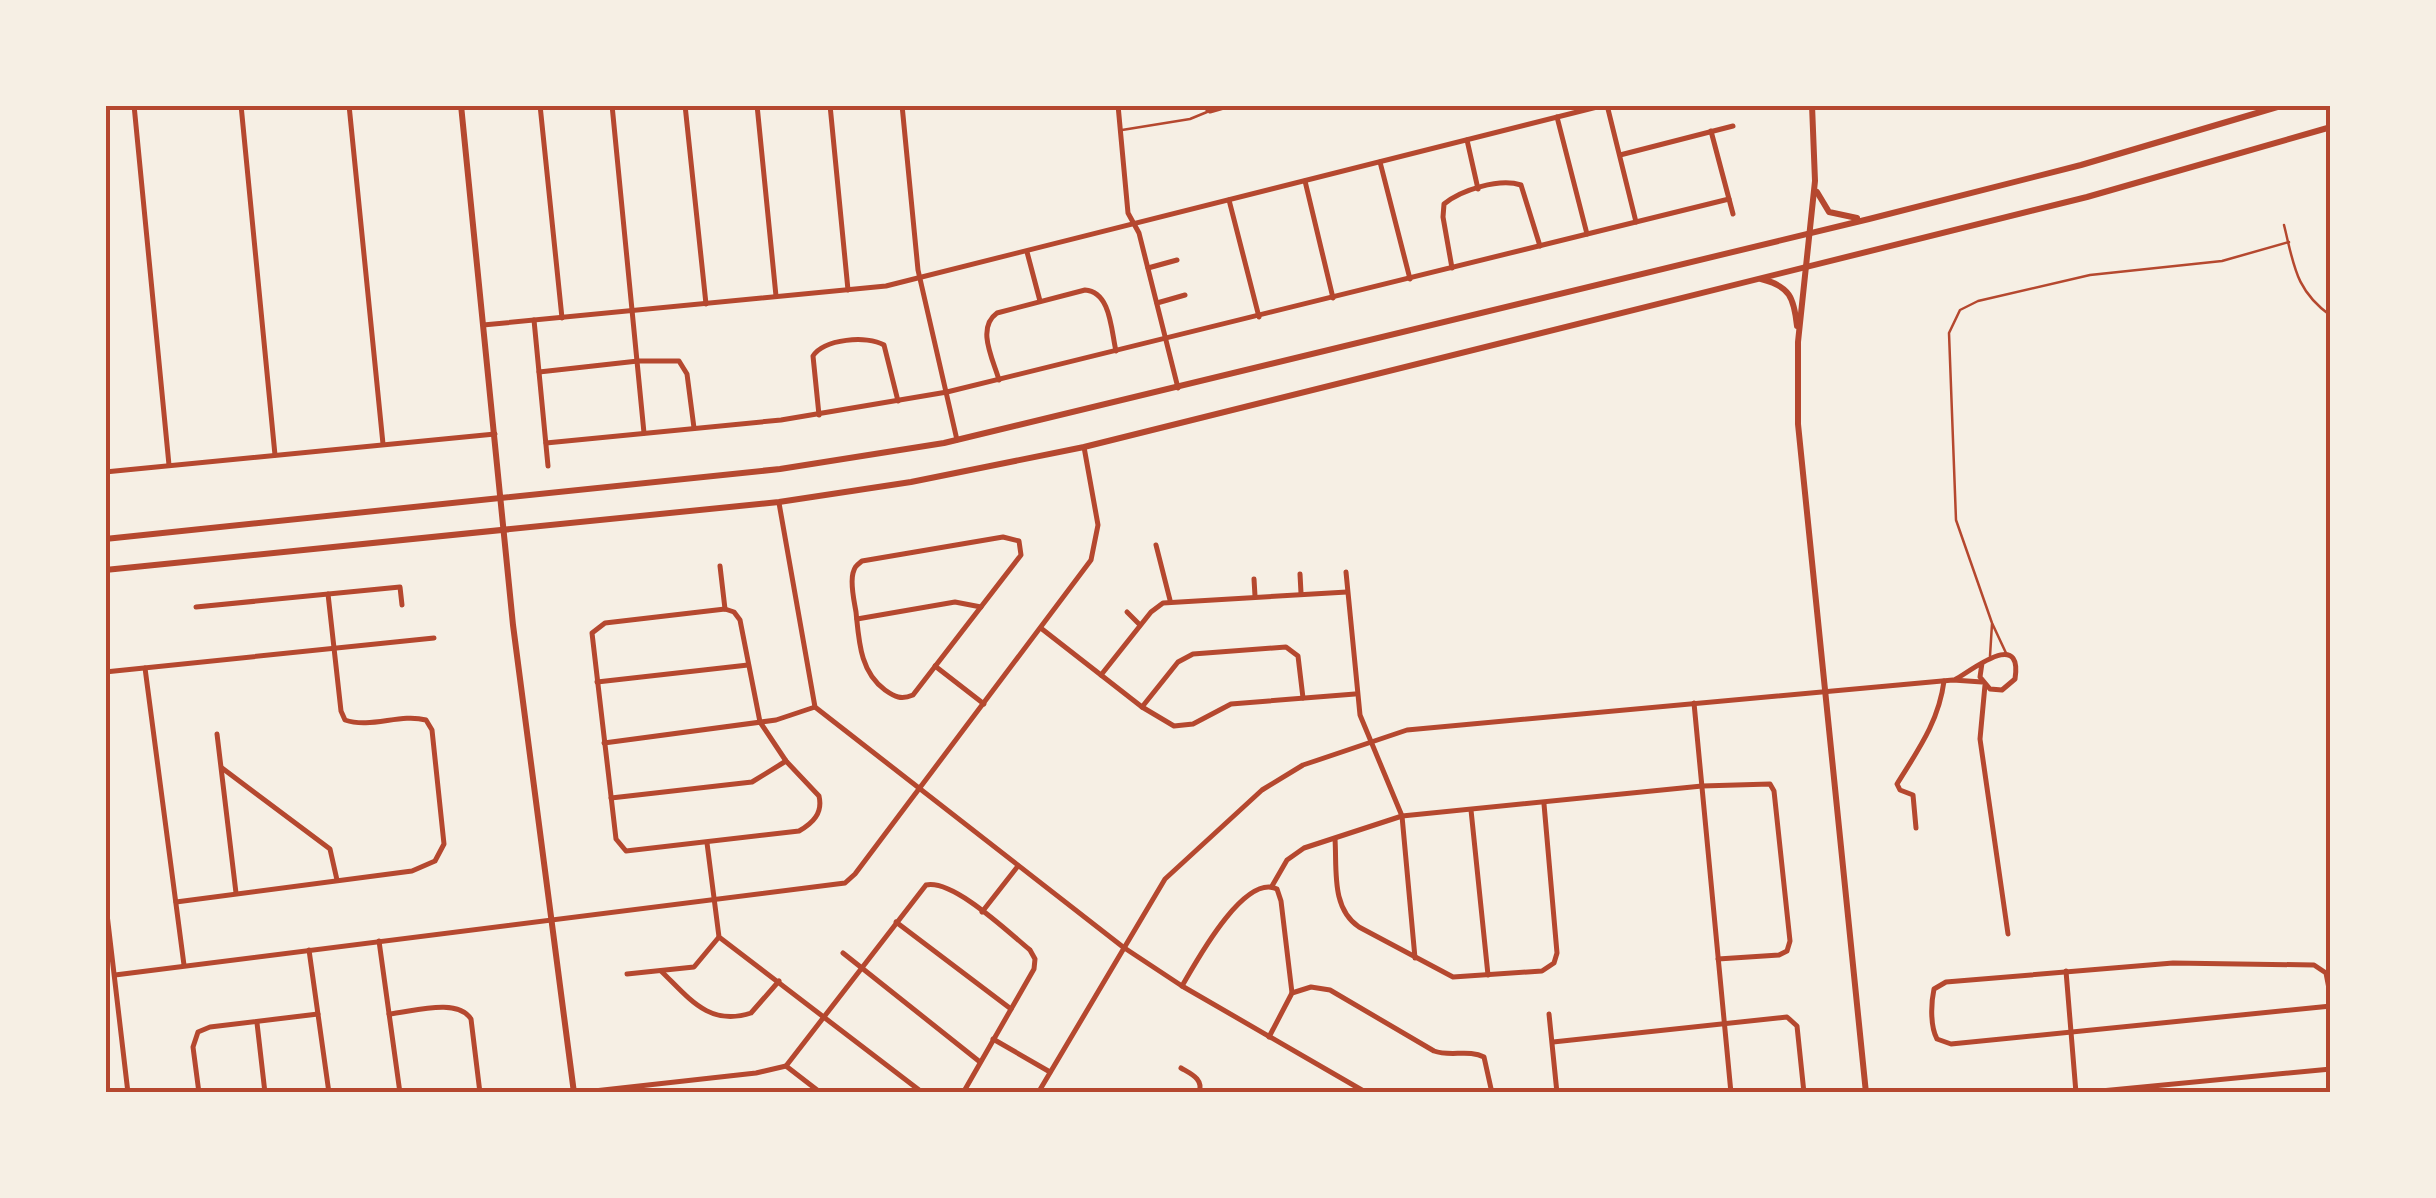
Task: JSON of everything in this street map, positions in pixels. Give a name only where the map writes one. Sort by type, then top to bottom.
[{"type":"main road","points":[[461,105],[503,529],[575,1093]]},
{"type":"main road","points":[[1798,342],[1812,232],[1812,105]]},
{"type":"main road","points":[[105,539],[790,468],[957,440],[1869,218],[2080,164],[2284,105]]},
{"type":"main road","points":[[105,570],[779,502],[912,482],[1084,447],[2087,198],[2331,127]]},
{"type":"main road","points":[[1815,180],[1821,202],[1830,212],[1846,218],[1869,218]]},
{"type":"main road","points":[[1760,278],[1776,283],[1792,295],[1798,342],[1800,454],[1866,1093]]},
{"type":"street","points":[[134,105],[169,466]]},
{"type":"street","points":[[241,105],[275,455]]},
{"type":"street","points":[[349,105],[383,444]]},
{"type":"street","points":[[540,105],[562,318]]},
{"type":"street","points":[[612,105],[644,433]]},
{"type":"street","points":[[684,105],[706,304]]},
{"type":"street","points":[[757,105],[776,297]]},
{"type":"street","points":[[830,105],[848,290]]},
{"type":"street","points":[[902,105],[921,278],[957,440]]},
{"type":"street","points":[[1118,105],[1128,213],[1148,268],[1178,388]]},
{"type":"street","points":[[1203,105],[1210,111],[1232,105]]},
{"type":"street","points":[[483,325],[848,290],[921,278],[1606,105],[1636,222]]},
{"type":"street","points":[[1557,117],[1587,234]]},
{"type":"street","points":[[1620,155],[1732,126]]},
{"type":"street","points":[[1711,131],[1732,214]]},
{"type":"street","points":[[1467,140],[1478,189]]},
{"type":"street","points":[[1380,162],[1410,279]]},
{"type":"street","points":[[1305,181],[1333,298]]},
{"type":"street","points":[[1452,268],[1442,216],[1444,204],[1505,182],[1521,185],[1540,246]]},
{"type":"street","points":[[546,443],[819,415],[947,392],[1729,199]]},
{"type":"street","points":[[1230,200],[1259,317]]},
{"type":"street","points":[[1027,252],[1040,301]]},
{"type":"street","points":[[1148,268],[1177,260]]},
{"type":"street","points":[[999,380],[986,330],[989,319],[1040,301],[1085,290],[1100,294],[1116,351]]},
{"type":"street","points":[[1157,303],[1184,295]]},
{"type":"street","points":[[534,320],[548,466]]},
{"type":"street","points":[[819,415],[813,361],[815,352],[824,344],[874,340],[884,345],[898,401]]},
{"type":"street","points":[[539,372],[673,359],[685,366],[694,429]]},
{"type":"street","points":[[105,472],[495,434]]},
{"type":"street","points":[[114,974],[845,882],[1076,584],[1096,547],[1098,524],[1084,447]]},
{"type":"street","points":[[779,502],[815,707],[1122,947],[1367,1093]]},
{"type":"street","points":[[1012,537],[1021,544],[1021,555],[913,695],[894,697],[871,680],[863,660],[857,619],[852,576],[854,567],[862,561],[1012,537]]},
{"type":"street","points":[[1156,545],[1170,602]]},
{"type":"street","points":[[720,566],[725,609]]},
{"type":"street","points":[[1346,572],[1356,694],[1369,741],[1402,816],[1415,958]]},
{"type":"street","points":[[1300,574],[1302,593]]},
{"type":"street","points":[[1254,579],[1256,597]]},
{"type":"street","points":[[196,606],[400,587],[402,605]]},
{"type":"street","points":[[1101,675],[1156,607],[1170,602],[1348,592]]},
{"type":"street","points":[[176,902],[412,871],[435,861],[444,844],[432,730],[426,720],[415,717],[356,724],[345,720],[328,594]]},
{"type":"street","points":[[857,619],[955,602],[981,607]]},
{"type":"street","points":[[725,609],[740,620],[748,665],[760,722],[786,761],[819,796],[814,820],[798,831],[632,852],[622,849],[616,839],[610,798],[592,633],[600,625],[725,609]]},
{"type":"street","points":[[1127,612],[1140,625]]},
{"type":"street","points":[[1042,628],[1163,722],[1181,727],[1231,704],[1356,694]]},
{"type":"street","points":[[105,672],[434,638]]},
{"type":"street","points":[[1142,707],[1184,657],[1201,652],[1286,647],[1298,656],[1302,698]]},
{"type":"street","points":[[1038,1093],[1165,879],[1262,790],[1294,769],[1406,730],[1954,680],[1983,683],[1996,690],[2010,686],[2016,670],[2008,658],[1999,654],[1954,680]]},
{"type":"street","points":[[1982,663],[1980,740],[2008,934]]},
{"type":"street","points":[[596,682],[748,665]]},
{"type":"street","points":[[936,666],[984,704]]},
{"type":"street","points":[[145,668],[184,965]]},
{"type":"street","points":[[1916,828],[1912,795],[1900,790],[1897,784],[1931,730],[1944,681]]},
{"type":"street","points":[[1694,702],[1731,1092],[1707,1093]]},
{"type":"street","points":[[604,743],[760,722],[815,707]]},
{"type":"street","points":[[217,734],[236,893]]},
{"type":"street","points":[[610,798],[752,782],[786,761]]},
{"type":"street","points":[[222,768],[330,849],[337,880]]},
{"type":"street","points":[[1272,886],[1282,865],[1293,854],[1402,816],[1702,786],[1770,784],[1774,791],[1790,941],[1787,951],[1779,955],[1718,960]]},
{"type":"street","points":[[1335,839],[1342,912],[1358,927],[1454,977],[1542,970],[1550,968],[1556,958],[1544,802]]},
{"type":"street","points":[[1470,810],[1488,975]]},
{"type":"street","points":[[707,844],[719,937],[924,1093]]},
{"type":"street","points":[[982,912],[1018,866]]},
{"type":"street","points":[[575,1093],[645,1090],[786,1066],[926,885],[934,884],[946,886],[982,912],[1030,950],[1035,959],[1034,969],[963,1093]]},
{"type":"street","points":[[1182,986],[1218,926],[1259,888],[1272,886]]},
{"type":"street","points":[[1269,1036],[1292,993],[1282,900],[1272,886]]},
{"type":"street","points":[[105,898],[128,1093]]},
{"type":"street","points":[[896,922],[1010,1009]]},
{"type":"street","points":[[627,974],[694,966],[719,937]]},
{"type":"street","points":[[379,941],[400,1093]]},
{"type":"street","points":[[310,950],[329,1093]]},
{"type":"street","points":[[843,953],[980,1062]]},
{"type":"street","points":[[2173,963],[2314,965],[2326,973],[2331,1003],[1951,1044],[1937,1039],[1933,1033],[1932,1000],[1938,986],[2066,971],[2173,963]]},
{"type":"street","points":[[661,971],[718,1017],[752,1013],[779,980]]},
{"type":"street","points":[[2066,971],[2078,1093],[2331,1069]]},
{"type":"street","points":[[1292,993],[1311,987],[1330,990],[1434,1051],[1446,1056],[1476,1053],[1488,1064],[1492,1093]]},
{"type":"street","points":[[389,1014],[454,1007],[466,1010],[471,1018],[480,1093]]},
{"type":"street","points":[[199,1093],[194,1047],[198,1032],[210,1027],[318,1014]]},
{"type":"street","points":[[1549,1014],[1557,1093]]},
{"type":"street","points":[[1553,1042],[1787,1017],[1797,1026],[1804,1093]]},
{"type":"street","points":[[257,1023],[266,1093]]},
{"type":"street","points":[[993,1039],[1050,1072]]},
{"type":"street","points":[[786,1066],[821,1093]]},
{"type":"street","points":[[1181,1068],[1196,1077],[1199,1093]]},
{"type":"lane","points":[[1120,130],[1190,119],[1210,111]]},
{"type":"lane","points":[[2284,225],[2302,288],[2331,316]]},
{"type":"lane","points":[[2008,658],[1956,520],[1949,346],[1955,316],[1978,301],[2076,277],[2222,261],[2288,242]]},
{"type":"lane","points":[[1990,656],[1992,623]]}]
